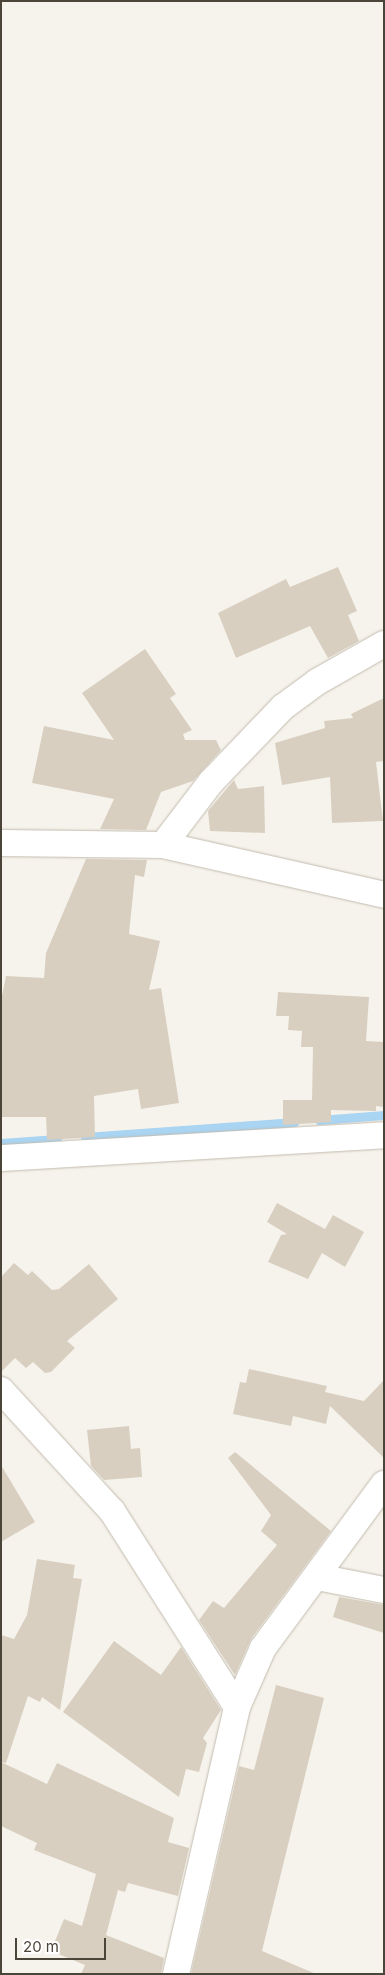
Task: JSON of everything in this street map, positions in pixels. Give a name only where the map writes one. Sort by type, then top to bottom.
[{"type":"street","points":[[163,845],[211,782],[283,708],[317,682],[384,644]]},
{"type":"street","points":[[1,843],[163,845],[384,895]]},
{"type":"street","points":[[1,1158],[384,1136]]},
{"type":"street","points":[[1,1390],[112,1512],[237,1706]]},
{"type":"street","points":[[176,1974],[237,1706],[263,1648],[384,1484]]},
{"type":"street","points":[[317,1577],[384,1590]]},
{"type":"building","points":[[338,567],[357,611],[348,615],[359,641],[328,658],[310,626],[236,658],[218,613],[286,579],[290,587]]},
{"type":"building","points":[[145,649],[176,694],[170,698],[192,730],[183,734],[185,740],[216,740],[221,750],[193,781],[161,792],[146,830],[100,829],[114,799],[32,783],[44,726],[114,740],[82,693]]},
{"type":"building","points":[[384,698],[384,761],[376,762],[383,821],[332,823],[330,777],[282,785],[275,743],[325,728],[324,721],[353,718],[351,714]]},
{"type":"building","points":[[234,780],[238,789],[264,786],[265,833],[210,831],[208,811]]},
{"type":"building","points":[[86,859],[147,860],[144,877],[135,875],[129,934],[160,941],[149,990],[161,988],[179,1103],[141,1109],[138,1089],[94,1096],[95,1137],[47,1140],[46,1117],[1,1117],[1,1001],[6,976],[44,978],[46,953]]},
{"type":"building","points":[[278,992],[369,997],[366,1041],[384,1042],[384,1107],[376,1106],[376,1111],[331,1110],[331,1122],[283,1125],[283,1100],[312,1100],[313,1047],[301,1047],[302,1031],[288,1030],[289,1016],[276,1016]]},
{"type":"building","points":[[277,1203],[325,1229],[333,1215],[364,1232],[345,1267],[322,1253],[308,1279],[268,1262],[281,1235],[287,1234],[267,1222]]},
{"type":"building","points":[[14,1263],[28,1275],[32,1271],[52,1290],[59,1289],[89,1264],[118,1299],[67,1341],[75,1348],[51,1372],[45,1373],[33,1362],[26,1368],[15,1358],[1,1372],[1,1277]]},
{"type":"building","points":[[249,1369],[327,1386],[325,1392],[364,1401],[384,1380],[384,1458],[330,1406],[326,1424],[293,1416],[291,1426],[233,1414],[240,1382],[246,1383]]},
{"type":"building","points":[[129,1426],[131,1449],[140,1448],[142,1477],[104,1480],[91,1466],[87,1430]]},
{"type":"building","points":[[235,1452],[331,1531],[251,1639],[235,1675],[199,1620],[213,1601],[224,1608],[277,1545],[261,1531],[271,1515],[228,1458]]},
{"type":"building","points":[[1,1465],[35,1522],[1,1542]]},
{"type":"building","points":[[37,1559],[75,1565],[73,1578],[82,1579],[60,1710],[42,1697],[40,1702],[28,1696],[6,1763],[1,1762],[1,1635],[14,1639],[27,1615]]},
{"type":"building","points":[[339,1597],[384,1605],[384,1633],[333,1617]]},
{"type":"building","points":[[114,1641],[161,1675],[181,1647],[221,1710],[203,1738],[207,1743],[199,1772],[186,1769],[179,1797],[63,1712]]},
{"type":"building","points":[[276,1685],[324,1698],[262,1951],[316,1974],[191,1974],[239,1766],[254,1770]]},
{"type":"building","points":[[1,1762],[47,1784],[57,1763],[174,1818],[168,1842],[189,1848],[178,1896],[128,1883],[125,1892],[118,1890],[106,1935],[164,1958],[161,1974],[81,1974],[85,1965],[51,1951],[64,1919],[82,1926],[96,1874],[34,1850],[37,1843],[1,1826]]},
{"type":"waterway","points":[[319,1120],[384,1115]]},
{"type":"waterway","points":[[85,1137],[294,1122]]},
{"type":"waterway","points":[[1,1143],[57,1139]]}]
